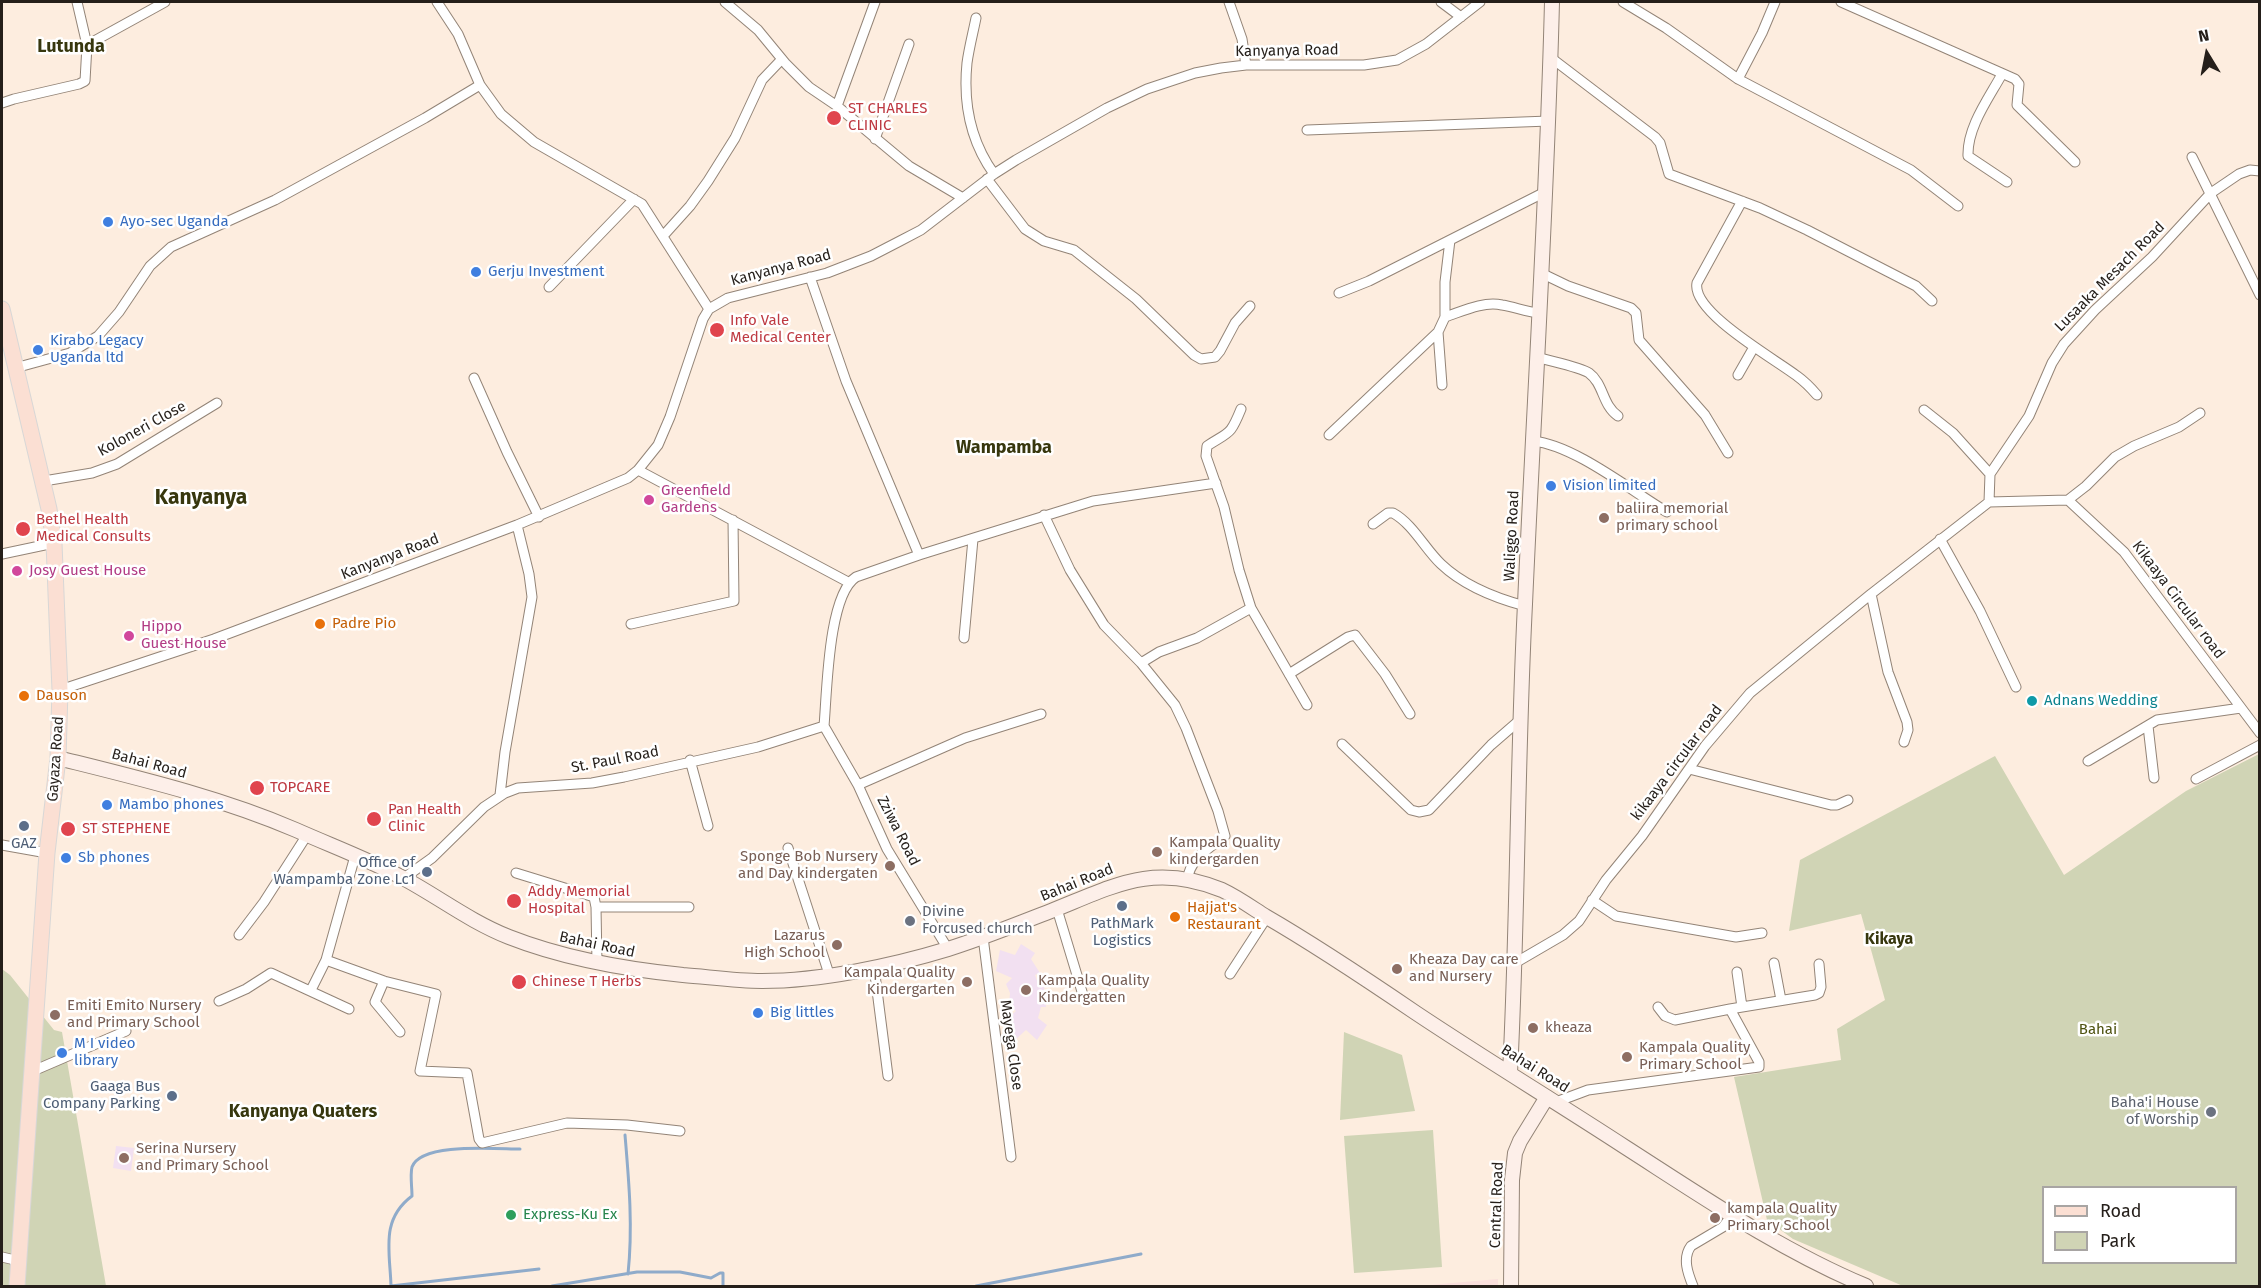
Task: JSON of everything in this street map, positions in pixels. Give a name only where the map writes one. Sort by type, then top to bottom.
[{"type":"main road","name":"Gayaza Road","points":[[2,309],[44,481],[54,543],[60,690],[58,758],[47,853],[16,1287]]},
{"type":"street","points":[[2,103],[85,81],[87,45],[77,2]]},
{"type":"street","points":[[87,45],[165,2]]},
{"type":"street","points":[[437,2],[458,34],[480,85],[501,114],[520,133],[634,199],[648,211],[709,309]]},
{"type":"street","points":[[725,2],[758,30],[809,87],[837,106],[874,139],[924,177],[963,198]]},
{"type":"street","points":[[837,106],[875,2]]},
{"type":"street","points":[[1229,2],[1242,39],[1246,65]]},
{"type":"street","points":[[1441,2],[1461,17]]},
{"type":"street","name":"Kanyanya Road","points":[[60,690],[214,639],[539,517],[616,484],[638,470],[658,445],[670,417],[700,326],[709,309],[728,298],[849,265],[900,241],[921,230],[990,177],[1107,108],[1147,89],[1195,73],[1246,65],[1311,66],[1381,63],[1410,54],[1480,2]]},
{"type":"street","name":"Waliggo Road","points":[[1510,1073],[1525,606],[1549,121],[1552,2]]},
{"type":"street","points":[[1623,2],[1666,28],[1738,79],[1911,170],[1958,206]]},
{"type":"street","points":[[1738,79],[1775,2]]},
{"type":"street","points":[[1841,2],[2015,80],[2019,84],[2017,105],[2075,162]]},
{"type":"street","points":[[976,18],[967,62],[968,104],[976,142],[990,177],[1024,229],[1044,241],[1074,250],[1136,299],[1194,355],[1202,359],[1215,357],[1235,323],[1250,306]]},
{"type":"street","points":[[874,139],[909,44]]},
{"type":"street","points":[[1551,57],[1655,137],[1660,143],[1669,174],[1742,201],[1807,230],[1895,274],[1916,286],[1932,301]]},
{"type":"street","points":[[663,236],[690,206],[708,181],[735,138],[762,80],[782,59]]},
{"type":"street","points":[[2002,74],[1976,122],[1968,148],[1968,156],[2007,182]]},
{"type":"street","points":[[15,368],[50,360],[98,336],[119,312],[150,266],[171,247],[275,200],[425,118],[480,85]]},
{"type":"street","points":[[1307,130],[1549,121]]},
{"type":"street","points":[[2192,157],[2259,295]]},
{"type":"street","name":"Lusaaka Mesach Road","points":[[1990,474],[2029,416],[2052,363],[2064,344],[2095,310],[2152,257],[2211,193],[2239,174],[2250,170],[2259,171]]},
{"type":"street","points":[[1339,293],[1369,281],[1545,192]]},
{"type":"street","points":[[549,287],[634,199]]},
{"type":"street","points":[[1742,201],[1715,247],[1696,283],[1695,290],[1698,297],[1726,326],[1798,377],[1817,395]]},
{"type":"street","points":[[1329,435],[1438,332],[1445,317],[1450,240]]},
{"type":"street","points":[[1541,273],[1568,286],[1631,308],[1636,314],[1639,340],[1705,415],[1728,453]]},
{"type":"street","points":[[810,277],[846,381],[919,555]]},
{"type":"street","points":[[1445,317],[1492,304],[1523,312],[1539,313]]},
{"type":"street","points":[[1438,332],[1442,385]]},
{"type":"street","points":[[1737,375],[1754,347]]},
{"type":"street","points":[[1537,357],[1588,373],[1599,387],[1610,411],[1618,416]]},
{"type":"street","points":[[474,378],[539,517]]},
{"type":"street","name":"Koloneri Close","points":[[44,481],[92,473],[117,464],[217,403]]},
{"type":"street","points":[[1241,409],[1229,434],[1207,446],[1205,450],[1224,507],[1251,608],[1307,705]]},
{"type":"street","points":[[1924,410],[1953,433],[1990,474],[1989,502],[2068,500],[2115,457],[2134,446],[2179,427],[2200,413]]},
{"type":"street","points":[[1533,441],[1546,442],[1558,447],[1613,477],[1667,512]]},
{"type":"street","points":[[638,470],[848,582]]},
{"type":"street","points":[[824,726],[833,629],[840,599],[848,582],[856,577],[1093,501],[1216,483]]},
{"type":"street","name":"Kikaaya Circular road","points":[[2068,500],[2124,552],[2259,733]]},
{"type":"street","name":"kikaaya circular road","points":[[1515,963],[1563,935],[1579,921],[1705,746],[1750,693],[1989,502]]},
{"type":"street","points":[[1373,524],[1388,513],[1393,513],[1442,565],[1467,583],[1498,599],[1525,606]]},
{"type":"street","points":[[1044,515],[1079,586],[1104,625],[1168,694],[1186,728],[1218,811],[1225,836],[1196,858],[1189,868],[1187,881]]},
{"type":"street","points":[[631,624],[734,601],[733,520]]},
{"type":"street","points":[[500,795],[505,752],[532,597],[517,525]]},
{"type":"street","points":[[964,638],[973,539]]},
{"type":"street","points":[[1940,539],[1980,611],[2016,687]]},
{"type":"street","points":[[2,554],[54,543]]},
{"type":"street","points":[[1871,594],[1888,672],[1907,722],[1905,742]]},
{"type":"street","points":[[1141,663],[1167,648],[1188,642],[1251,608]]},
{"type":"street","points":[[1289,674],[1348,637],[1355,635],[1385,674],[1410,714]]},
{"type":"street","points":[[2088,761],[2157,720],[2241,708]]},
{"type":"street","points":[[858,785],[965,738],[1041,714]]},
{"type":"street","points":[[1342,744],[1411,810],[1419,812],[1429,810],[1491,745],[1521,718]]},
{"type":"street","name":"St. Paul Road","points":[[404,879],[432,858],[484,807],[500,795],[518,788],[592,783],[758,747],[824,726]]},
{"type":"street","name":"Zziwa Road","points":[[824,726],[858,785],[887,849],[948,949]]},
{"type":"street","points":[[2148,726],[2154,778]]},
{"type":"street","points":[[2196,779],[2259,745]]},
{"type":"street","name":"Bahai Road","points":[[58,758],[196,794],[307,835],[355,856],[404,879],[474,922],[509,937],[554,952],[638,970],[763,981],[830,974],[874,967],[948,949],[982,938],[1057,909],[1100,889],[1125,881],[1146,878],[1187,881],[1224,891],[1308,940],[1732,1215],[1802,1257],[1866,1287]]},
{"type":"street","points":[[690,760],[708,826]]},
{"type":"street","points":[[1689,770],[1831,805],[1848,800]]},
{"type":"street","points":[[239,934],[271,893],[307,835]]},
{"type":"street","points":[[2,845],[47,853]]},
{"type":"street","points":[[788,848],[830,974]]},
{"type":"street","points":[[310,990],[326,960],[355,856]]},
{"type":"street","points":[[516,873],[591,895],[596,900],[597,963]]},
{"type":"street","points":[[1592,900],[1616,916],[1736,937],[1761,933]]},
{"type":"street","points":[[596,907],[607,905],[689,907]]},
{"type":"street","points":[[1057,909],[1083,995]]},
{"type":"street","points":[[1230,974],[1267,917]]},
{"type":"street","name":"Mayega Close","points":[[982,938],[1011,1157]]},
{"type":"street","points":[[326,960],[384,981],[436,994],[420,1071],[467,1073],[482,1143],[567,1123],[680,1131]]},
{"type":"street","points":[[1774,963],[1781,1000]]},
{"type":"street","points":[[1658,1007],[1665,1016],[1675,1020],[1820,993],[1818,964]]},
{"type":"street","points":[[874,967],[888,1076]]},
{"type":"street","points":[[219,1001],[246,990],[271,972],[349,1009]]},
{"type":"street","points":[[1737,972],[1742,1007]]},
{"type":"street","points":[[384,981],[375,1002],[400,1032]]},
{"type":"street","points":[[1552,1099],[1588,1090],[1759,1067],[1759,1062],[1730,1009]]},
{"type":"street","points":[[33,1071],[126,1031]]},
{"type":"street","name":"Central Road","points":[[1511,1287],[1515,1153],[1520,1141],[1552,1099]]},
{"type":"street","points":[[1694,1287],[1685,1257],[1687,1250],[1723,1227],[1732,1215]]},
{"type":"street","points":[[2,1257],[19,1261]]},
{"type":"shaded area","name":"Kampala Quality Kindergatten","points":[[1021,944],[1035,953],[1031,959],[1040,973],[1035,975],[1039,986],[1044,985],[1046,1007],[1041,1007],[1038,1018],[1047,1025],[1037,1040],[1026,1030],[1015,1040],[1005,1021],[1016,1011],[1009,1005],[1010,993],[1006,984],[1012,978],[996,971],[1000,950],[1015,955]]},
{"type":"shaded area","name":"Serina Nursery and Primary School","points":[[116,1146],[134,1148],[131,1171],[113,1168]]},
{"type":"shaded area","points":[[1498,1279],[1498,1286],[1418,1286]]},
{"type":"green space","name":"Bahai","points":[[2259,754],[2259,1286],[1903,1286],[1793,1239],[1767,1220],[1734,1077],[1841,1060],[1837,1029],[1885,1000],[1861,914],[1789,931],[1800,860],[1995,756],[2064,875],[2186,791]]},
{"type":"green space","points":[[2,969],[10,975],[54,1030],[62,1032],[106,1286],[2,1286]]},
{"type":"green space","points":[[1344,1032],[1402,1055],[1415,1111],[1340,1120]]},
{"type":"green space","points":[[1433,1130],[1442,1267],[1354,1273],[1344,1136]]},
{"type":"waterway","points":[[625,1135],[630,1222],[628,1274]]},
{"type":"waterway","points":[[391,1286],[389,1248],[391,1226],[395,1215],[412,1196],[411,1170],[418,1159],[444,1150],[520,1149]]},
{"type":"waterway","points":[[976,1286],[1141,1254]]},
{"type":"waterway","points":[[391,1286],[539,1269]]},
{"type":"waterway","points":[[552,1286],[637,1272],[680,1272],[711,1278],[723,1273],[723,1286]]},
{"type":"place","name":"ST CHARLES CLINIC","points":[[834,118]]},
{"type":"place","name":"Ayo-sec Uganda","points":[[108,222]]},
{"type":"place","name":"Gerju Investment","points":[[476,272]]},
{"type":"place","name":"Info Vale Medical Center","points":[[717,330]]},
{"type":"place","name":"Kirabo Legacy Uganda ltd","points":[[38,350]]},
{"type":"place","name":"Vision limited","points":[[1551,486]]},
{"type":"place","name":"Greenfield Gardens","points":[[649,500]]},
{"type":"place","name":"baliira memorial primary school","points":[[1604,518]]},
{"type":"place","name":"Bethel Health Medical Consults","points":[[23,529]]},
{"type":"place","name":"Josy Guest House","points":[[17,571]]},
{"type":"place","name":"Padre Pio","points":[[320,624]]},
{"type":"place","name":"Hippo Guest House","points":[[129,636]]},
{"type":"place","name":"Dauson","points":[[24,696]]},
{"type":"place","name":"Adnans Wedding","points":[[2032,701]]},
{"type":"place","name":"TOPCARE","points":[[257,788]]},
{"type":"place","name":"Mambo phones","points":[[107,805]]},
{"type":"place","name":"Pan Health Clinic","points":[[374,819]]},
{"type":"place","name":"GAZ","points":[[24,826]]},
{"type":"place","name":"ST STEPHENE","points":[[68,829]]},
{"type":"place","name":"Kampala Quality kindergarden","points":[[1157,852]]},
{"type":"place","name":"Sb phones","points":[[66,858]]},
{"type":"place","name":"Sponge Bob Nursery and Day kindergaten","points":[[890,866]]},
{"type":"place","name":"Office of Wampamba Zone Lc1","points":[[427,872]]},
{"type":"place","name":"Addy Memorial Hospital","points":[[514,901]]},
{"type":"place","name":"PathMark Logistics","points":[[1122,906]]},
{"type":"place","name":"Hajjat's Restaurant","points":[[1175,917]]},
{"type":"place","name":"Divine Forcused church","points":[[910,921]]},
{"type":"place","name":"Lazarus High School","points":[[837,945]]},
{"type":"place","name":"Kheaza Day care and Nursery","points":[[1397,969]]},
{"type":"place","name":"Chinese T Herbs","points":[[519,982]]},
{"type":"place","name":"Kampala Quality Kindergarten","points":[[967,982]]},
{"type":"place","name":"Kampala Quality Kindergatten","points":[[1026,990]]},
{"type":"place","name":"Big littles","points":[[758,1013]]},
{"type":"place","name":"Emiti Emito Nursery and Primary School","points":[[55,1015]]},
{"type":"place","name":"kheaza","points":[[1533,1028]]},
{"type":"place","name":"M I video library","points":[[62,1053]]},
{"type":"place","name":"Kampala Quality Primary School","points":[[1627,1057]]},
{"type":"place","name":"Gaaga Bus Company Parking","points":[[172,1096]]},
{"type":"place","name":"Baha'i House of Worship","points":[[2211,1112]]},
{"type":"place","name":"Serina Nursery and Primary School","points":[[124,1158]]},
{"type":"place","name":"Express-Ku Ex","points":[[511,1215]]},
{"type":"place","name":"kampala Quality Primary School","points":[[1715,1218]]},
{"type":"district","name":"Lutunda","points":[[71,47]]},
{"type":"district","name":"Wampamba","points":[[1004,448]]},
{"type":"district","name":"Kanyanya","points":[[201,498]]},
{"type":"district","name":"Kikaya","points":[[1889,940]]},
{"type":"district","name":"Kanyanya Quaters","points":[[303,1112]]}]
